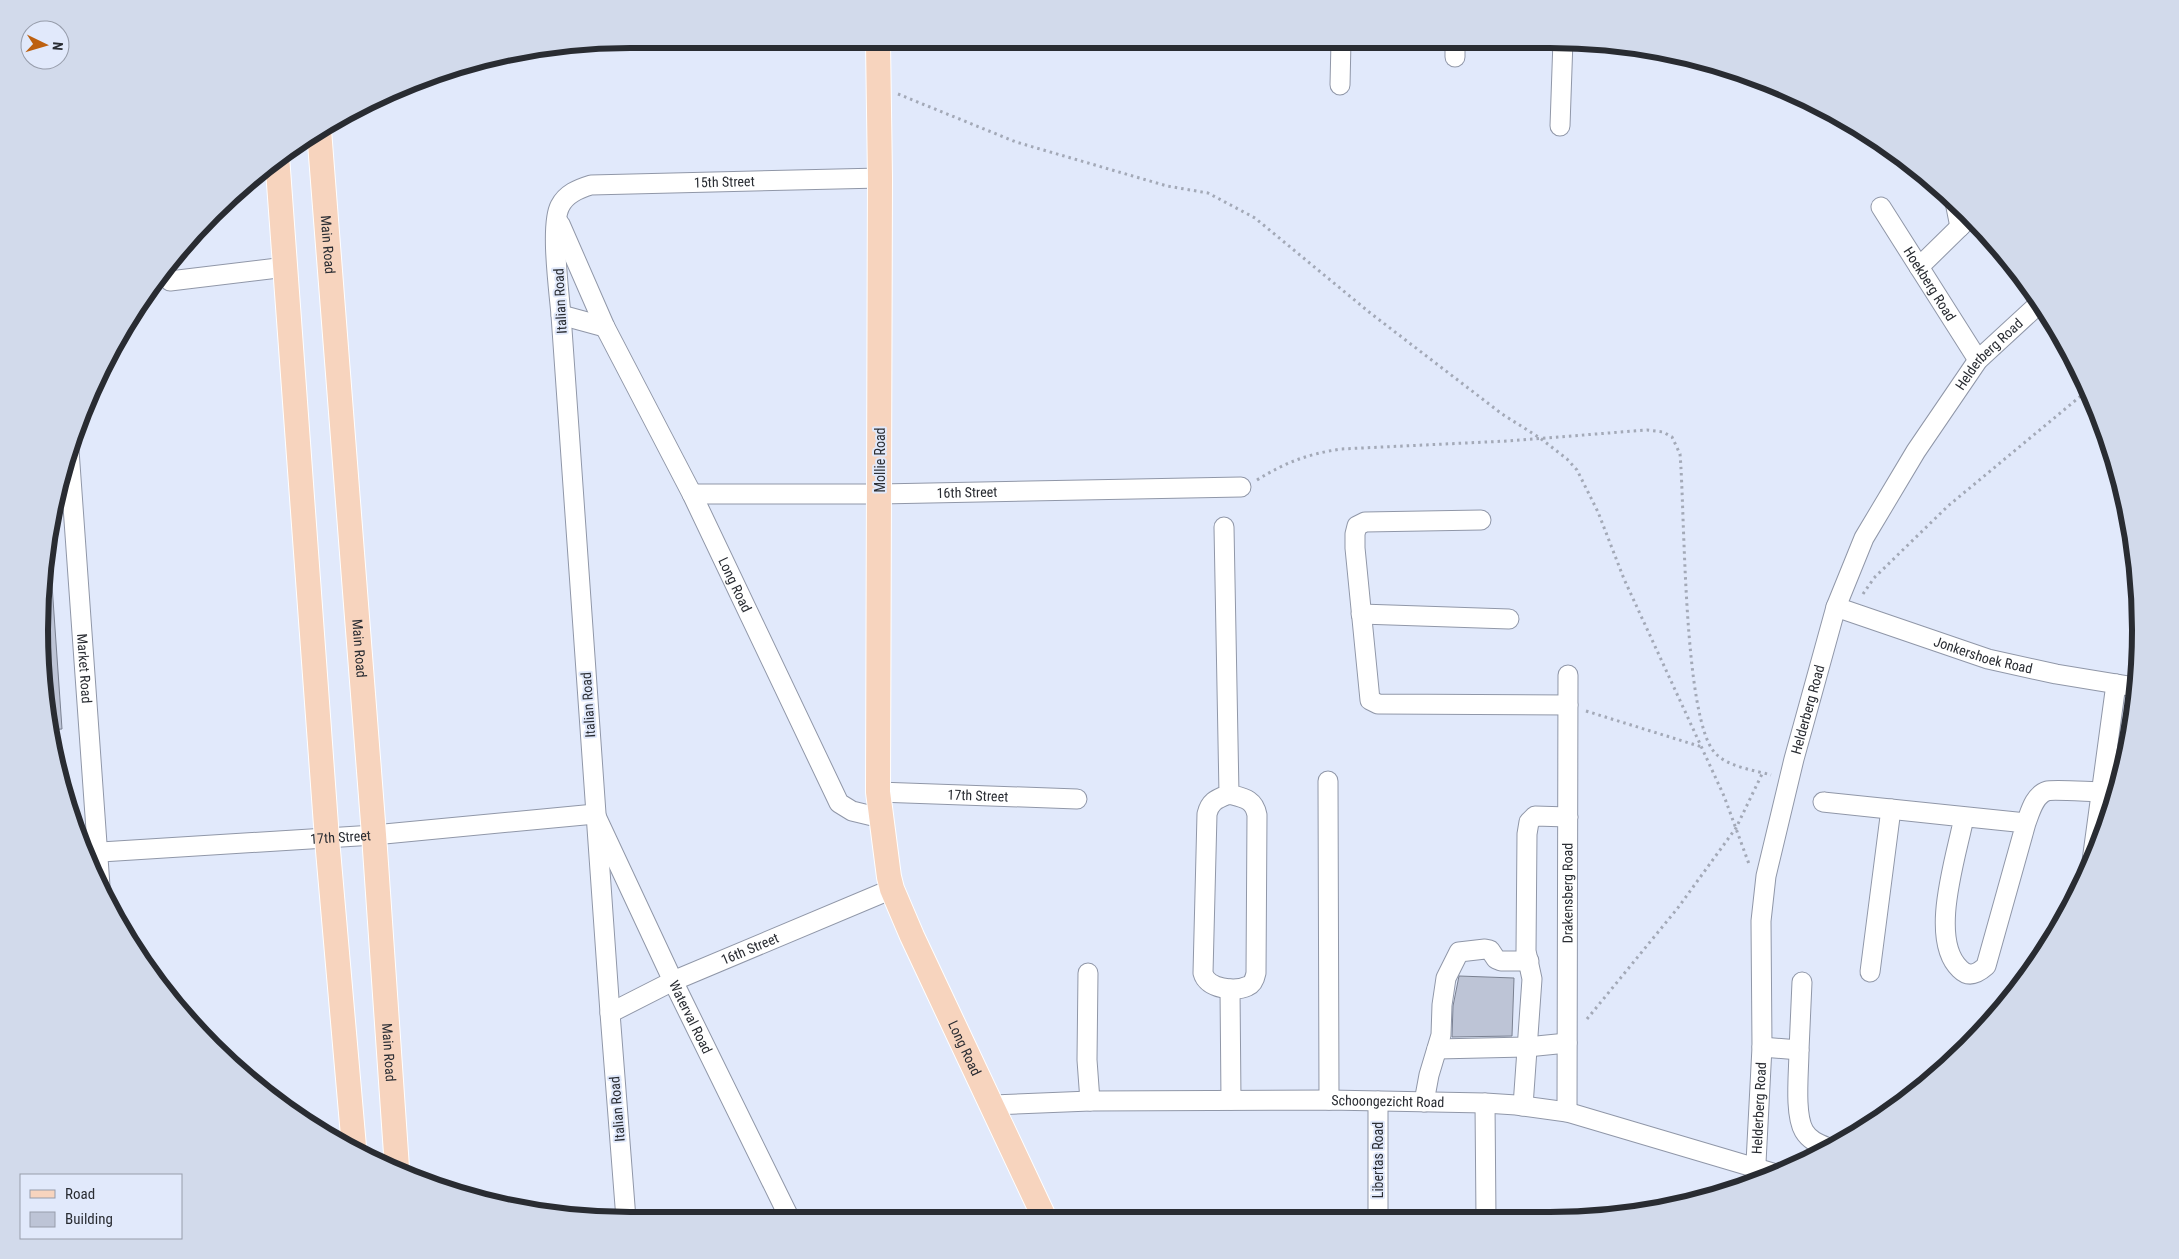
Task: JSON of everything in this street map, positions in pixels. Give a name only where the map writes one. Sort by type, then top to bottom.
[{"type":"main road","name":"Mollie Road","points":[[878,48],[880,494],[878,792],[890,883]]},
{"type":"main road","name":"Main Road","points":[[320,137],[374,835],[397,1162]]},
{"type":"main road","points":[[278,166],[327,839],[354,1142]]},
{"type":"main road","name":"Long Road","points":[[890,883],[1043,1212]]},
{"type":"street","points":[[1340,85],[1341,48]]},
{"type":"street","points":[[1560,126],[1563,48]]},
{"type":"street","name":"15th Street","points":[[556,217],[559,208],[569,195],[591,185],[880,178]]},
{"type":"street","name":"Hoekberg Road","points":[[1881,208],[1978,360]]},
{"type":"street","name":"Italian Road","points":[[556,217],[560,315],[625,1212]]},
{"type":"street","name":"Long Road","points":[[556,217],[605,328],[692,494],[839,803],[852,811],[881,818]]},
{"type":"street","points":[[1920,267],[1965,223]]},
{"type":"street","points":[[170,281],[286,267]]},
{"type":"street","name":"Helderberg Road","points":[[1762,1171],[1761,921],[1766,876],[1789,780],[1864,538],[1916,451],[1978,360],[2034,308]]},
{"type":"street","points":[[560,315],[605,328]]},
{"type":"street","name":"Market Road","points":[[70,469],[91,849]]},
{"type":"street","name":"16th Street","points":[[692,494],[880,494],[1241,487]]},
{"type":"street","points":[[1481,520],[1359,523],[1355,534],[1368,694],[1371,702],[1378,704],[1568,705]]},
{"type":"street","points":[[1224,527],[1229,794]]},
{"type":"street","name":"Jonkershoek Road","points":[[1843,610],[1988,659],[2129,686]]},
{"type":"street","points":[[1361,614],[1509,619]]},
{"type":"street","name":"Drakensberg Road","points":[[1567,1112],[1568,675]]},
{"type":"street","points":[[2097,827],[2116,684]]},
{"type":"street","points":[[1328,781],[1329,1100]]},
{"type":"street","name":"17th Street","points":[[878,792],[1076,799]]},
{"type":"street","points":[[1964,817],[1946,910],[1946,937],[1948,952],[1954,963],[1965,974],[1972,975],[1978,973],[1986,966],[2026,823],[2031,808],[2038,798],[2047,792],[2102,792]]},
{"type":"street","points":[[1229,794],[1248,799],[1255,805],[1257,815],[1256,973],[1254,981],[1249,986],[1230,989],[1210,984],[1204,979],[1203,973],[1207,814],[1209,806],[1214,800],[1229,794]]},
{"type":"street","points":[[1964,817],[1891,809],[1823,802],[1964,817],[2026,823]]},
{"type":"street","points":[[1870,972],[1891,809]]},
{"type":"street","name":"17th Street","points":[[92,852],[327,839],[596,814]]},
{"type":"street","name":"Waterval Road","points":[[596,814],[673,982],[787,1212]]},
{"type":"street","points":[[1523,1106],[1532,979],[1526,952],[1527,834],[1529,822],[1535,816],[1568,817]]},
{"type":"street","name":"16th Street","points":[[610,1013],[673,982],[890,883]]},
{"type":"street","points":[[1424,1102],[1429,1075],[1437,1049],[1446,978],[1459,952],[1486,949],[1490,950],[1496,959],[1501,962],[1528,961]]},
{"type":"street","points":[[1088,973],[1087,1060],[1090,1101]]},
{"type":"street","points":[[1802,982],[1799,1116],[1804,1130],[1814,1142],[1820,1144]]},
{"type":"street","points":[[1230,989],[1231,1100]]},
{"type":"street","points":[[1437,1049],[1527,1048],[1567,1043]]},
{"type":"street","points":[[1762,1047],[1799,1050]]},
{"type":"street","name":"Schoongezicht Road","points":[[993,1105],[1090,1101],[1329,1100],[1486,1103],[1523,1106],[1567,1112],[1758,1173]]},
{"type":"street","name":"Libertas Road","points":[[1378,1101],[1378,1212]]},
{"type":"street","points":[[1486,1103],[1486,1212]]},
{"type":"path","points":[[879,86],[1016,142],[1167,186],[1208,193],[1255,218],[1377,318],[1502,414],[1540,438],[1577,470],[1598,512],[1624,579],[1702,747],[1752,870]]},
{"type":"path","points":[[1843,610],[1948,506],[2082,395]]},
{"type":"path","points":[[1241,487],[1249,485],[1283,464],[1321,452],[1341,449],[1540,438],[1630,430],[1663,432],[1672,437],[1680,454],[1692,659],[1703,726],[1709,744],[1716,754],[1726,762],[1789,780]]},
{"type":"path","points":[[1568,705],[1702,747]]},
{"type":"path","points":[[1567,1043],[1677,909],[1736,828],[1763,772]]},
{"type":"building","points":[[49,585],[52,585],[62,729],[56,729],[52,705],[48,630]]},
{"type":"building","points":[[1459,976],[1514,978],[1512,1036],[1452,1037],[1453,1006]]}]
